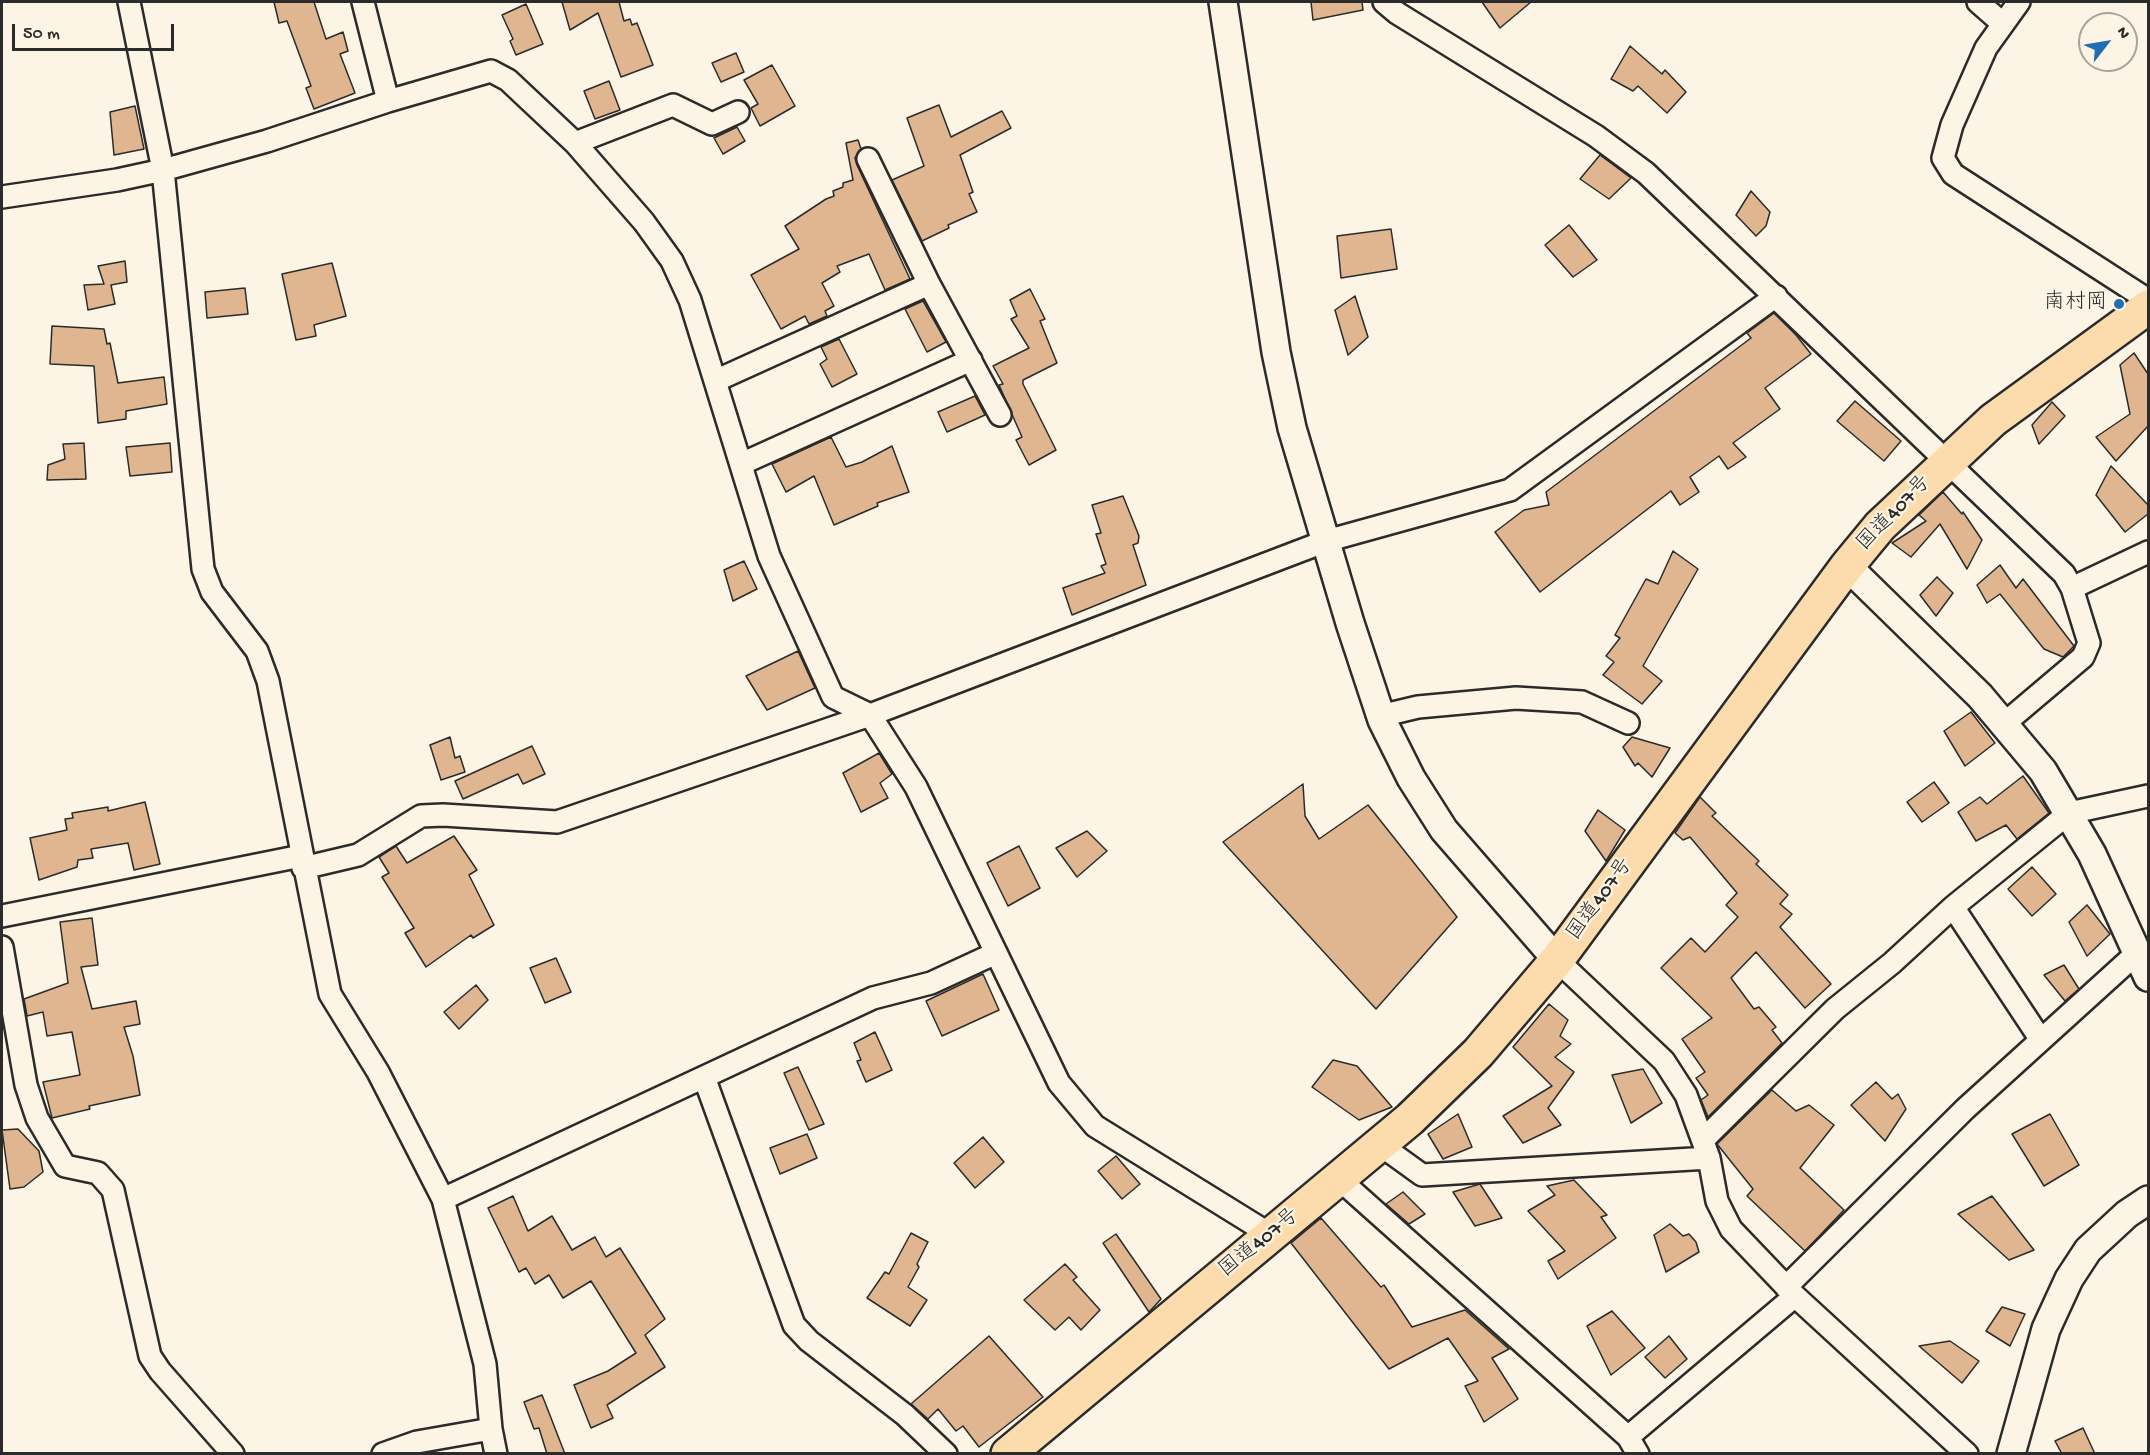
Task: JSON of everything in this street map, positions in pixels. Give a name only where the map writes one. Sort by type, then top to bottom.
[{"type":"highway","name":"国道407号","points":[[1008,1454],[1410,1119],[1478,1053],[1557,960],[1847,566],[1880,526],[1946,461],[2038,386],[2148,307]]},
{"type":"street","points":[[129,2],[163,170],[203,569],[212,592],[257,651],[268,681],[302,862],[330,994],[378,1072],[443,1199],[485,1364],[491,1429],[496,1454]]},
{"type":"street","points":[[363,2],[388,101]]},
{"type":"street","points":[[1223,2],[1276,352],[1292,428],[1380,716],[1411,778],[1444,830],[1557,960],[1664,1061],[1686,1095],[1706,1149],[1717,1201],[1731,1229],[1791,1292],[1967,1454]]},
{"type":"street","points":[[1384,2],[1397,13],[1613,148],[1646,173],[2064,574],[2072,588],[2088,642],[2083,657],[2005,723]]},
{"type":"street","points":[[1978,2],[2002,23]]},
{"type":"street","points":[[2019,2],[1986,48],[1952,125],[1943,158],[1953,174],[2148,300]]},
{"type":"street","points":[[2,197],[117,180],[163,170],[267,141],[388,101],[491,71],[508,80],[575,143],[644,222],[672,261],[690,300],[769,556],[833,697],[870,715],[916,787],[1059,1083],[1095,1126],[1271,1235]]},
{"type":"street","points":[[575,143],[673,105],[712,124],[738,112]]},
{"type":"street","points":[[868,159],[929,284],[1000,415]]},
{"type":"street","points":[[715,381],[929,284]]},
{"type":"street","points":[[2,916],[302,862],[357,855],[421,816],[443,815],[557,822],[870,715],[1326,541],[1510,490],[1776,296]]},
{"type":"street","points":[[741,464],[971,360]]},
{"type":"street","points":[[2072,588],[2148,552]]},
{"type":"street","points":[[1847,566],[1980,696],[2043,771],[2092,854],[2148,977]]},
{"type":"street","points":[[1380,716],[1419,707],[1516,698],[1582,702],[1628,723]]},
{"type":"street","points":[[1379,1144],[1422,1175],[1706,1149],[1835,1009],[1953,907],[2069,813],[2148,796]]},
{"type":"street","points":[[1953,907],[2041,1040]]},
{"type":"street","points":[[2,947],[26,1085],[38,1118],[64,1166],[98,1173],[113,1190],[150,1356],[160,1371],[233,1454]]},
{"type":"street","points":[[443,1199],[873,998],[930,983],[996,953]]},
{"type":"street","points":[[1339,1179],[1633,1445],[1791,1292],[1965,1109],[2137,953]]},
{"type":"street","points":[[704,1077],[794,1325],[809,1341],[905,1415],[946,1454]]},
{"type":"street","points":[[2011,1454],[2046,1329],[2069,1279],[2088,1250],[2127,1214],[2148,1200]]},
{"type":"street","points":[[383,1454],[417,1442],[491,1429]]},
{"type":"building","points":[[274,2],[314,2],[326,39],[343,32],[348,51],[340,54],[355,93],[314,109],[306,88],[311,86],[287,21],[279,23]]},
{"type":"building","points":[[562,2],[619,2],[624,21],[630,19],[632,25],[637,23],[653,65],[621,77],[598,13],[570,30]]},
{"type":"building","points":[[1311,2],[1362,2],[1363,10],[1313,20]]},
{"type":"building","points":[[1482,2],[1531,2],[1500,28]]},
{"type":"building","points":[[526,4],[543,44],[516,55],[510,41],[513,39],[502,15]]},
{"type":"building","points":[[1630,46],[1662,74],[1665,70],[1686,92],[1667,113],[1638,86],[1633,91],[1611,79]]},
{"type":"building","points":[[736,53],[744,72],[721,82],[712,63]]},
{"type":"building","points":[[772,65],[795,106],[760,126],[751,108],[758,104],[744,80]]},
{"type":"building","points":[[609,81],[620,110],[595,119],[584,91]]},
{"type":"building","points":[[939,105],[951,137],[1002,111],[1011,128],[960,155],[973,192],[969,194],[977,212],[948,225],[949,228],[922,241],[892,180],[924,166],[907,118]]},
{"type":"building","points":[[135,106],[144,149],[114,155],[110,112]]},
{"type":"building","points":[[737,127],[745,141],[723,154],[714,138]]},
{"type":"building","points":[[858,140],[861,149],[855,158],[857,165],[910,279],[885,290],[869,254],[837,266],[840,272],[822,283],[834,306],[825,311],[827,316],[809,324],[805,316],[781,329],[751,275],[799,249],[785,226],[834,196],[833,191],[843,187],[843,183],[853,180],[846,143]]},
{"type":"building","points":[[1600,155],[1631,178],[1609,199],[1580,179]]},
{"type":"building","points":[[1751,191],[1770,212],[1766,226],[1756,236],[1736,215]]},
{"type":"building","points":[[1569,225],[1597,260],[1573,277],[1545,245]]},
{"type":"building","points":[[1391,229],[1397,269],[1341,278],[1337,236]]},
{"type":"building","points":[[125,261],[127,282],[111,285],[115,304],[88,310],[84,285],[104,284],[98,266]]},
{"type":"building","points":[[332,263],[346,316],[314,325],[316,336],[296,340],[282,274]]},
{"type":"building","points":[[245,288],[248,314],[207,318],[205,292]]},
{"type":"building","points":[[1030,289],[1045,319],[1040,321],[1057,363],[1023,380],[1056,450],[1029,465],[1016,440],[1022,437],[999,385],[1003,384],[993,366],[1029,348],[1011,319],[1017,316],[1010,300]]},
{"type":"building","points":[[1355,296],[1368,337],[1348,355],[1335,310]]},
{"type":"building","points":[[923,301],[946,342],[927,352],[905,309]]},
{"type":"building","points":[[1774,313],[1811,354],[1765,388],[1780,409],[1733,443],[1746,457],[1728,469],[1719,456],[1690,477],[1699,492],[1680,505],[1671,491],[1540,592],[1495,532],[1524,510],[1549,505],[1546,492],[1751,338],[1747,333]]},
{"type":"building","points":[[52,326],[104,329],[107,344],[110,343],[118,383],[164,377],[167,404],[126,411],[126,419],[98,423],[94,366],[50,364]]},
{"type":"building","points":[[839,339],[857,374],[832,387],[820,364],[827,359],[821,347]]},
{"type":"building","points":[[2134,353],[2148,374],[2148,426],[2116,461],[2096,437],[2130,414],[2120,365]]},
{"type":"building","points":[[975,396],[985,415],[947,432],[938,412]]},
{"type":"building","points":[[1855,401],[1901,441],[1884,461],[1837,421]]},
{"type":"building","points":[[2052,402],[2065,416],[2039,444],[2032,425]]},
{"type":"building","points":[[831,437],[846,467],[862,462],[892,446],[909,492],[877,503],[878,506],[834,525],[814,476],[786,492],[772,464]]},
{"type":"building","points":[[84,443],[86,479],[47,480],[48,465],[65,459],[63,444]]},
{"type":"building","points":[[170,443],[172,472],[130,476],[126,447]]},
{"type":"building","points":[[2111,466],[2148,505],[2148,514],[2125,532],[2096,495]]},
{"type":"building","points":[[1943,492],[1962,514],[1963,512],[1982,540],[1967,569],[1940,524],[1911,557],[1892,543],[1926,521],[1919,515]]},
{"type":"building","points":[[1123,496],[1139,536],[1138,543],[1133,545],[1146,585],[1072,615],[1063,588],[1105,573],[1101,566],[1106,564],[1096,534],[1101,533],[1092,505]]},
{"type":"building","points":[[1673,551],[1698,569],[1643,666],[1662,681],[1642,704],[1603,675],[1614,662],[1606,656],[1620,638],[1615,635],[1646,579],[1658,584]]},
{"type":"building","points":[[744,561],[757,589],[733,601],[724,570]]},
{"type":"building","points":[[2000,565],[2016,588],[2023,579],[2074,646],[2063,657],[2044,649],[2000,594],[1987,603],[1977,585]]},
{"type":"building","points":[[1937,577],[1953,593],[1936,616],[1920,595]]},
{"type":"building","points":[[798,651],[815,688],[767,710],[746,676]]},
{"type":"building","points":[[1971,712],[1995,743],[1965,766],[1944,731]]},
{"type":"building","points":[[450,737],[455,758],[460,756],[465,772],[441,780],[430,745]]},
{"type":"building","points":[[1632,737],[1670,748],[1652,777],[1638,763],[1635,766],[1623,747]]},
{"type":"building","points":[[532,746],[545,774],[523,784],[518,774],[463,799],[455,781]]},
{"type":"building","points":[[879,753],[892,774],[880,783],[888,798],[861,812],[843,773]]},
{"type":"building","points":[[2023,776],[2049,813],[2017,839],[2006,825],[1976,841],[1958,812],[1980,797],[1987,804]]},
{"type":"building","points":[[1934,782],[1949,803],[1922,822],[1907,802]]},
{"type":"building","points":[[1303,784],[1305,816],[1319,839],[1368,805],[1457,917],[1376,1009],[1223,842]]},
{"type":"building","points":[[1700,797],[1716,813],[1712,816],[1759,861],[1756,864],[1788,895],[1780,904],[1792,914],[1780,927],[1831,984],[1805,1008],[1756,952],[1731,978],[1754,1009],[1759,1007],[1776,1027],[1772,1030],[1782,1043],[1708,1117],[1701,1100],[1708,1095],[1696,1078],[1705,1072],[1682,1039],[1712,1018],[1661,968],[1691,938],[1705,952],[1738,917],[1726,905],[1737,893],[1690,837],[1683,840],[1675,833]]},
{"type":"building","points":[[145,802],[160,864],[134,870],[128,843],[91,849],[93,858],[78,860],[77,867],[39,880],[30,838],[67,830],[65,819],[73,818],[72,813],[108,807],[108,811]]},
{"type":"building","points":[[1598,810],[1625,830],[1606,861],[1585,831]]},
{"type":"building","points":[[1087,831],[1107,851],[1077,877],[1056,848]]},
{"type":"building","points":[[454,836],[477,870],[469,875],[494,925],[473,938],[471,935],[426,967],[405,933],[414,928],[382,877],[389,873],[379,857],[396,846],[407,863]]},
{"type":"building","points":[[1019,846],[1040,888],[1008,906],[987,863]]},
{"type":"building","points":[[2032,867],[2056,894],[2032,916],[2008,889]]},
{"type":"building","points":[[2087,905],[2110,934],[2087,956],[2069,922]]},
{"type":"building","points":[[92,918],[98,965],[81,967],[92,1009],[136,1001],[140,1024],[124,1027],[133,1056],[140,1095],[89,1106],[90,1109],[52,1118],[43,1082],[80,1075],[72,1032],[47,1036],[43,1012],[27,1016],[24,999],[68,983],[60,922]]},
{"type":"building","points":[[556,958],[571,992],[545,1003],[530,968]]},
{"type":"building","points":[[2064,965],[2079,989],[2065,1001],[2044,975]]},
{"type":"building","points":[[983,974],[999,1010],[942,1036],[926,1001]]},
{"type":"building","points":[[476,985],[488,1000],[459,1029],[444,1012]]},
{"type":"building","points":[[1549,1004],[1568,1020],[1560,1036],[1571,1044],[1555,1057],[1574,1072],[1548,1108],[1561,1125],[1523,1143],[1503,1116],[1552,1086],[1513,1047]]},
{"type":"building","points":[[875,1032],[892,1070],[866,1082],[857,1061],[861,1060],[854,1043]]},
{"type":"building","points":[[1333,1060],[1357,1066],[1392,1107],[1359,1120],[1312,1087]]},
{"type":"building","points":[[798,1067],[824,1124],[809,1130],[784,1073]]},
{"type":"building","points":[[1643,1069],[1662,1103],[1631,1123],[1612,1075]]},
{"type":"building","points":[[1876,1082],[1892,1099],[1898,1094],[1906,1109],[1885,1141],[1851,1105]]},
{"type":"building","points":[[1772,1090],[1796,1111],[1809,1105],[1834,1125],[1800,1168],[1844,1210],[1805,1251],[1747,1196],[1753,1189],[1717,1144]]},
{"type":"building","points":[[1458,1114],[1472,1147],[1443,1159],[1428,1134]]},
{"type":"building","points":[[2050,1114],[2079,1165],[2044,1186],[2012,1134]]},
{"type":"building","points":[[18,1129],[39,1151],[43,1172],[24,1187],[10,1189],[2,1130]]},
{"type":"building","points":[[807,1134],[817,1158],[780,1174],[770,1148]]},
{"type":"building","points":[[983,1137],[1004,1162],[975,1188],[954,1163]]},
{"type":"building","points":[[1116,1156],[1140,1184],[1122,1199],[1098,1171]]},
{"type":"building","points":[[1574,1180],[1607,1215],[1601,1217],[1616,1238],[1558,1279],[1548,1261],[1565,1251],[1528,1211],[1555,1195],[1547,1186]]},
{"type":"building","points":[[1480,1184],[1502,1218],[1475,1226],[1453,1192]]},
{"type":"building","points":[[1403,1192],[1425,1214],[1409,1224],[1386,1204]]},
{"type":"building","points":[[513,1196],[528,1231],[552,1216],[572,1250],[595,1237],[606,1257],[620,1248],[665,1319],[645,1335],[665,1367],[607,1405],[613,1418],[591,1428],[574,1385],[608,1371],[636,1353],[591,1281],[563,1298],[549,1275],[535,1284],[526,1268],[519,1272],[488,1208]]},
{"type":"building","points":[[1992,1196],[2034,1250],[2009,1260],[1958,1214]]},
{"type":"building","points":[[1321,1218],[1381,1287],[1384,1285],[1412,1327],[1465,1310],[1509,1349],[1492,1358],[1518,1399],[1484,1422],[1465,1386],[1478,1381],[1448,1338],[1389,1369],[1291,1243]]},
{"type":"building","points":[[1670,1224],[1683,1236],[1689,1234],[1696,1242],[1699,1252],[1666,1272],[1654,1235]]},
{"type":"building","points":[[911,1233],[928,1242],[917,1264],[919,1267],[908,1287],[927,1300],[910,1326],[867,1298],[885,1272],[889,1274]]},
{"type":"building","points":[[1116,1234],[1161,1299],[1149,1312],[1103,1243]]},
{"type":"building","points":[[1065,1264],[1077,1277],[1073,1280],[1100,1310],[1081,1330],[1069,1317],[1055,1330],[1024,1300]]},
{"type":"building","points":[[2002,1307],[2025,1314],[2010,1346],[1986,1331]]},
{"type":"building","points":[[1612,1311],[1645,1348],[1611,1375],[1587,1326]]},
{"type":"building","points":[[989,1336],[1043,1397],[979,1447],[963,1426],[956,1431],[938,1409],[928,1419],[911,1404]]},
{"type":"building","points":[[1669,1336],[1687,1359],[1665,1378],[1645,1357]]},
{"type":"building","points":[[1950,1341],[1979,1361],[1962,1383],[1919,1346]]},
{"type":"building","points":[[542,1395],[565,1454],[547,1454],[539,1428],[534,1429],[524,1402]]},
{"type":"building","points":[[2083,1428],[2095,1454],[2062,1454],[2055,1441]]},
{"type":"place","name":"南村岡","points":[[2119,304]]}]
